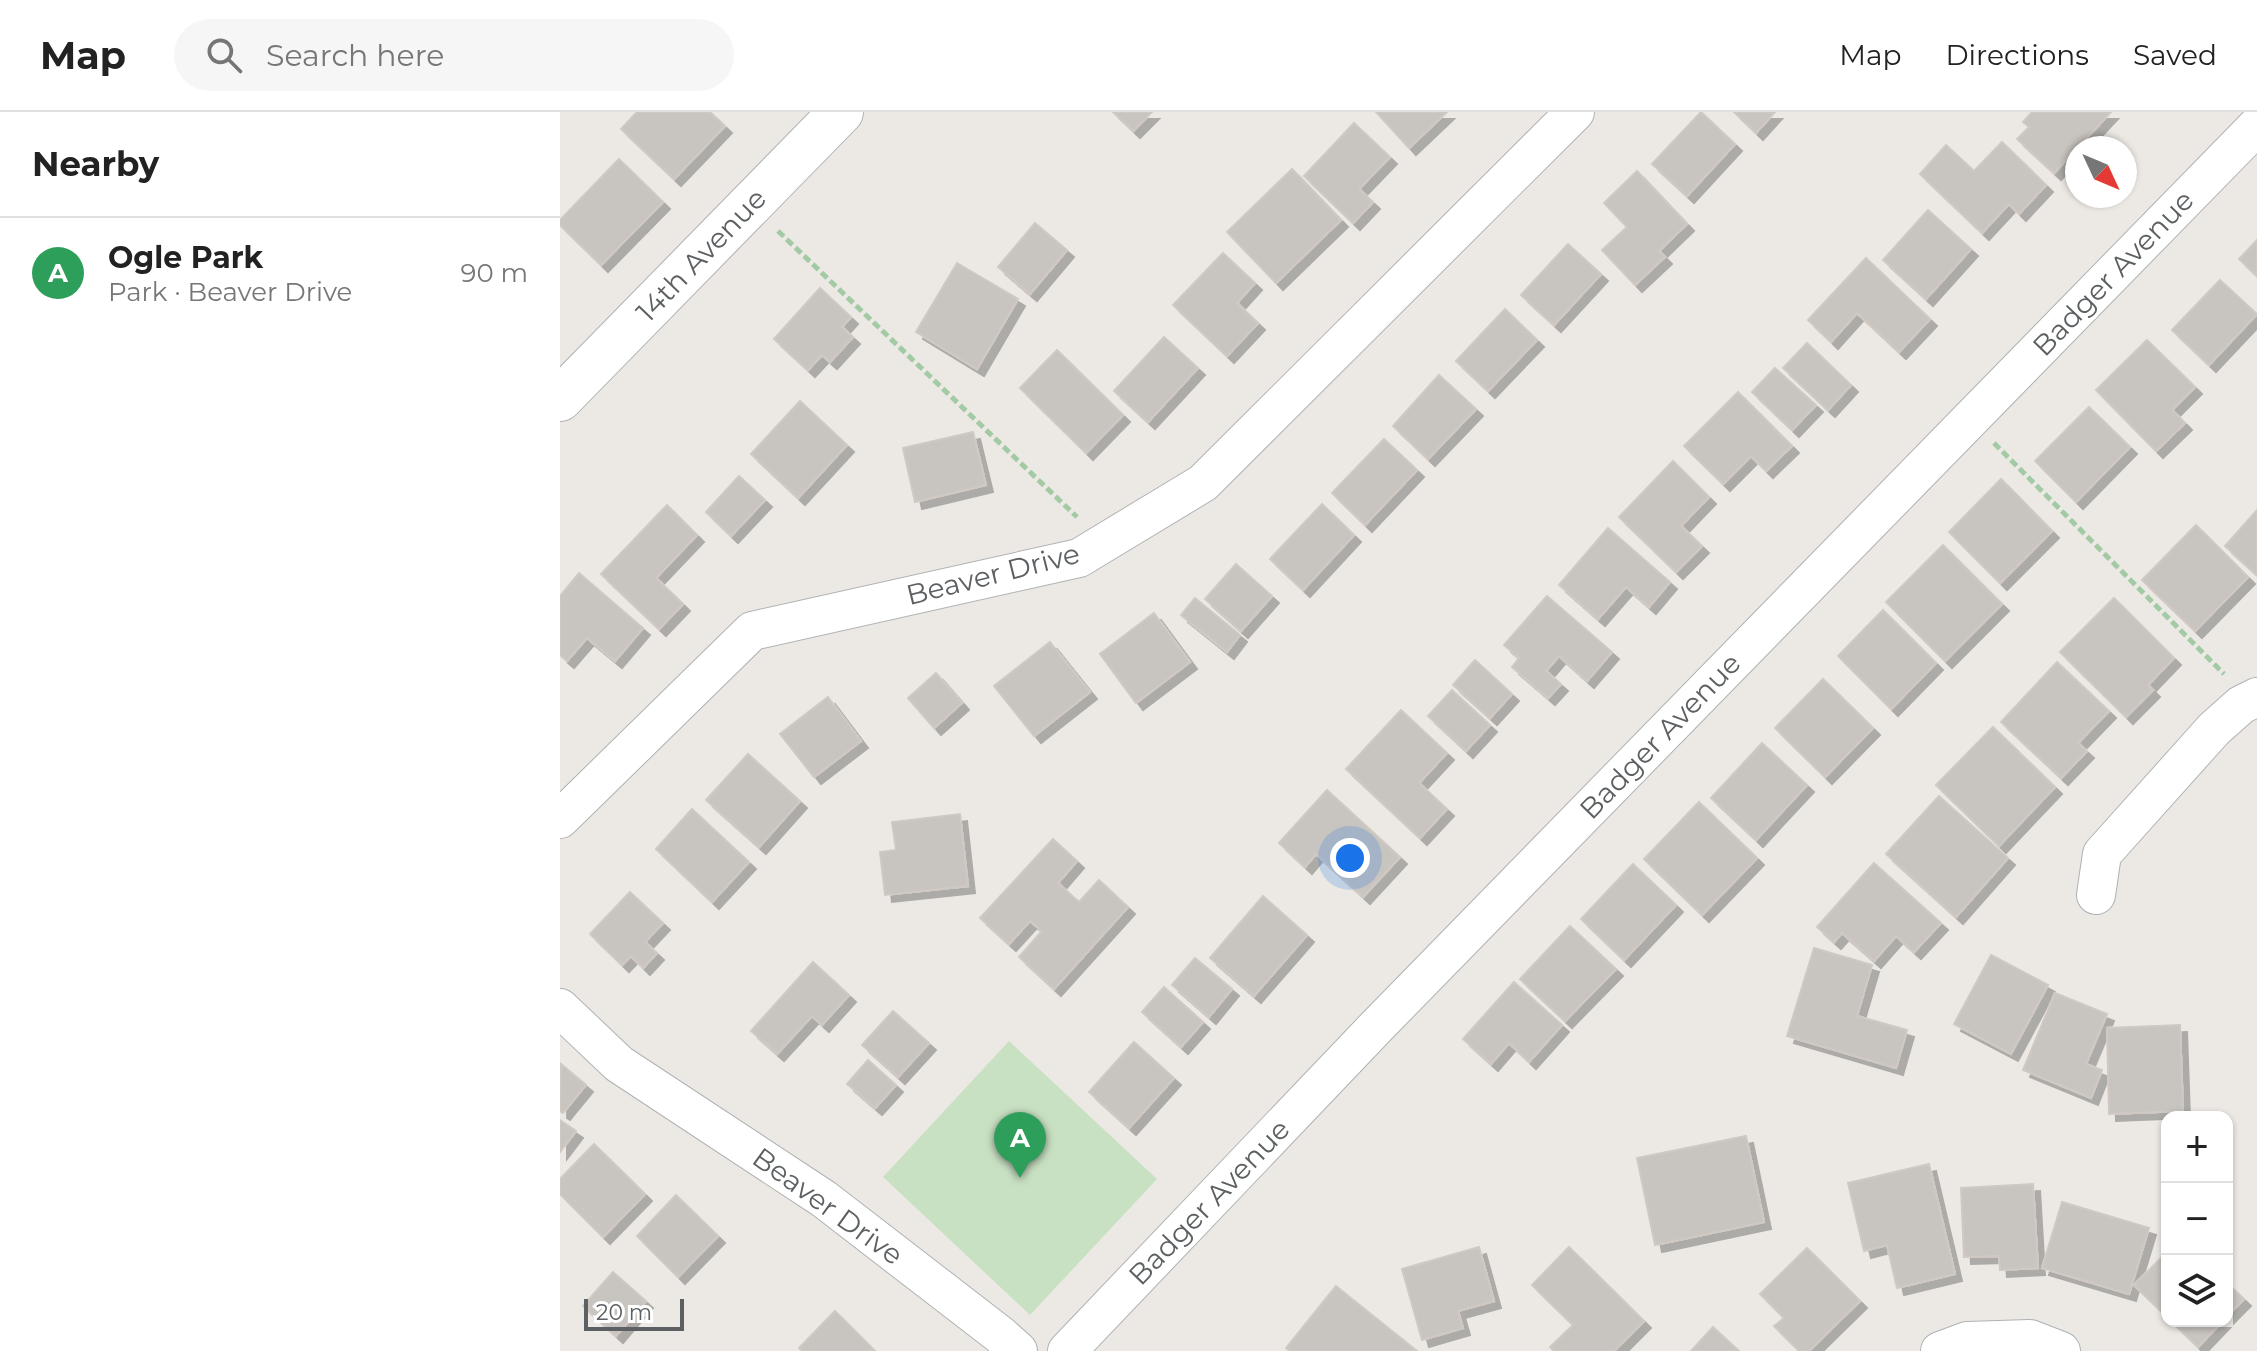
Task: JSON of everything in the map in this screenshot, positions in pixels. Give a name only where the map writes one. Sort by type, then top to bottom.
[{"type":"street","name":"14th Avenue","points":[[560,399],[841,112]]},
{"type":"street","name":"Beaver Drive","points":[[560,819],[752,631],[1079,558],[1203,483],[1575,112]]},
{"type":"street","name":"Badger Avenue","points":[[1067,1351],[1379,1024],[2257,126]]},
{"type":"street","points":[[2096,895],[2102,854],[2214,729],[2247,700]]},
{"type":"street","name":"Beaver Drive","points":[[560,1008],[619,1064],[824,1199],[1018,1351]]},
{"type":"street","points":[[1940,1351],[1967,1341],[2030,1339],[2061,1351]]},
{"type":"path","points":[[750,205],[1104,543]]},
{"type":"path","points":[[1987,437],[2247,700]]},
{"type":"green space","points":[[1009,1041],[1157,1179],[1030,1315],[883,1177]]},
{"type":"building","points":[[637,112],[710,112],[725,126],[674,179],[621,129]]},
{"type":"building","points":[[1113,112],[1152,112],[1133,131]]},
{"type":"building","points":[[1376,112],[1447,112],[1409,148]]},
{"type":"building","points":[[1701,112],[1735,144],[1687,196],[1652,164]]},
{"type":"building","points":[[1734,112],[1775,112],[1756,133]]},
{"type":"building","points":[[2032,112],[2111,112],[2089,136],[2065,136],[2065,161],[2054,173],[2017,139],[2029,127],[2023,122]]},
{"type":"building","points":[[1354,123],[1390,157],[1359,189],[1373,202],[1353,223],[1304,176]]},
{"type":"building","points":[[2002,142],[2046,185],[2019,214],[2009,204],[1982,233],[1920,174],[1946,145],[1974,171]]},
{"type":"building","points":[[619,159],[663,202],[601,265],[560,225],[560,220]]},
{"type":"building","points":[[1292,169],[1341,220],[1276,283],[1227,232]]},
{"type":"building","points":[[1637,171],[1687,224],[1659,251],[1665,257],[1635,285],[1602,250],[1627,227],[1604,203]]},
{"type":"building","points":[[1928,210],[1971,249],[1926,299],[1883,260]]},
{"type":"building","points":[[1035,223],[1067,250],[1030,294],[998,267]]},
{"type":"building","points":[[2257,240],[2257,276],[2239,259]]},
{"type":"building","points":[[1568,244],[1601,274],[1554,325],[1521,295]]},
{"type":"building","points":[[1223,253],[1255,283],[1237,303],[1258,323],[1227,356],[1173,305]]},
{"type":"building","points":[[1866,258],[1930,319],[1899,352],[1857,313],[1831,342],[1808,320]]},
{"type":"building","points":[[957,263],[1018,299],[977,369],[916,332]]},
{"type":"building","points":[[2220,280],[2257,314],[2209,365],[2172,330]]},
{"type":"building","points":[[820,288],[851,317],[842,327],[853,337],[830,362],[822,355],[808,370],[774,339]]},
{"type":"building","points":[[1505,309],[1537,340],[1488,391],[1456,361]]},
{"type":"building","points":[[1164,337],[1198,368],[1148,422],[1114,391]]},
{"type":"building","points":[[2147,340],[2195,387],[2172,410],[2185,423],[2156,451],[2096,390]]},
{"type":"building","points":[[1807,343],[1851,385],[1828,410],[1783,368]]},
{"type":"building","points":[[1057,350],[1123,415],[1086,453],[1020,388]]},
{"type":"building","points":[[1775,368],[1816,405],[1792,430],[1752,392]]},
{"type":"building","points":[[1439,375],[1476,409],[1428,459],[1393,426]]},
{"type":"building","points":[[1738,392],[1792,446],[1766,471],[1751,456],[1723,484],[1684,446]]},
{"type":"building","points":[[800,401],[847,445],[798,498],[751,454]]},
{"type":"building","points":[[2089,407],[2130,447],[2076,502],[2035,461]]},
{"type":"building","points":[[973,432],[986,485],[915,502],[903,448]]},
{"type":"building","points":[[1384,439],[1417,470],[1365,525],[1332,493]]},
{"type":"building","points":[[1673,461],[1709,497],[1681,526],[1702,546],[1676,572],[1619,517]]},
{"type":"building","points":[[739,476],[765,500],[731,536],[706,512]]},
{"type":"building","points":[[2001,479],[2052,531],[2000,583],[1949,532]]},
{"type":"building","points":[[1322,504],[1354,535],[1303,590],[1270,559]]},
{"type":"building","points":[[667,505],[697,535],[656,578],[683,604],[659,629],[601,574]]},
{"type":"building","points":[[2257,510],[2257,575],[2225,546]]},
{"type":"building","points":[[2196,525],[2248,577],[2195,631],[2142,580]]},
{"type":"building","points":[[1608,528],[1670,582],[1649,607],[1626,587],[1598,619],[1559,585]]},
{"type":"building","points":[[1943,545],[2002,604],[1945,661],[1886,602]]},
{"type":"building","points":[[1236,564],[1272,596],[1241,631],[1205,599]]},
{"type":"building","points":[[579,573],[643,628],[615,661],[587,638],[567,661],[560,655],[560,596]]},
{"type":"building","points":[[1547,596],[1612,652],[1587,681],[1559,656],[1546,671],[1561,684],[1548,698],[1512,667],[1519,658],[1504,645]]},
{"type":"building","points":[[1195,598],[1240,635],[1227,652],[1181,615]]},
{"type":"building","points":[[2114,598],[2174,658],[2148,685],[2153,690],[2126,717],[2060,652]]},
{"type":"building","points":[[1883,610],[1936,663],[1891,709],[1838,656]]},
{"type":"building","points":[[1154,613],[1190,662],[1136,703],[1100,654]]},
{"type":"building","points":[[1050,642],[1090,692],[1034,736],[994,686]]},
{"type":"building","points":[[1475,660],[1512,694],[1490,718],[1453,685]]},
{"type":"building","points":[[2057,662],[2109,711],[2078,743],[2087,751],[2061,778],[2001,722]]},
{"type":"building","points":[[936,673],[962,703],[934,728],[908,698]]},
{"type":"building","points":[[1823,679],[1873,728],[1825,777],[1775,728]]},
{"type":"building","points":[[1452,690],[1490,725],[1466,751],[1428,716]]},
{"type":"building","points":[[828,697],[861,741],[814,777],[780,734]]},
{"type":"building","points":[[1401,710],[1447,753],[1419,783],[1447,809],[1420,838],[1346,769]]},
{"type":"building","points":[[1993,727],[2055,787],[1999,846],[1936,785]]},
{"type":"building","points":[[1762,743],[1807,785],[1756,840],[1711,798]]},
{"type":"building","points":[[748,754],[800,801],[759,847],[706,800]]},
{"type":"building","points":[[1327,790],[1400,857],[1363,897],[1316,854],[1305,867],[1279,843]]},
{"type":"building","points":[[1939,796],[2008,858],[1956,917],[1886,854]]},
{"type":"building","points":[[1699,802],[1757,858],[1702,915],[1644,859]]},
{"type":"building","points":[[692,809],[749,862],[712,902],[656,849]]},
{"type":"building","points":[[960,814],[968,886],[885,895],[880,852],[896,850],[892,822]]},
{"type":"building","points":[[1053,839],[1077,861],[1058,883],[1079,902],[1099,880],[1128,907],[1054,989],[1019,957],[1042,931],[1030,921],[1009,944],[980,918]]},
{"type":"building","points":[[1874,863],[1941,923],[1914,952],[1896,936],[1874,961],[1842,933],[1834,942],[1817,927]]},
{"type":"building","points":[[1633,864],[1676,905],[1624,960],[1581,919]]},
{"type":"building","points":[[630,892],[663,923],[645,942],[657,953],[643,968],[631,956],[622,965],[590,934]]},
{"type":"building","points":[[1263,896],[1307,935],[1254,996],[1210,958]]},
{"type":"building","points":[[1570,926],[1616,969],[1565,1021],[1520,979]]},
{"type":"building","points":[[1814,948],[1872,965],[1857,1016],[1907,1030],[1896,1068],[1787,1036]]},
{"type":"building","points":[[1991,955],[2048,985],[2011,1054],[1954,1024]]},
{"type":"building","points":[[1195,958],[1232,989],[1209,1017],[1172,985]]},
{"type":"building","points":[[813,962],[849,995],[822,1025],[812,1016],[777,1054],[751,1031]]},
{"type":"building","points":[[1514,982],[1562,1025],[1529,1062],[1509,1043],[1491,1064],[1463,1039]]},
{"type":"building","points":[[1164,987],[1203,1022],[1181,1047],[1142,1012]]},
{"type":"building","points":[[2055,993],[2107,1014],[2086,1064],[2102,1070],[2091,1098],[2023,1070]]},
{"type":"building","points":[[893,1011],[929,1043],[898,1077],[862,1045]]},
{"type":"building","points":[[2180,1025],[2183,1111],[2109,1114],[2107,1028]]},
{"type":"building","points":[[1134,1042],[1174,1078],[1129,1128],[1089,1092]]},
{"type":"building","points":[[868,1060],[896,1085],[875,1108],[847,1084]]},
{"type":"building","points":[[561,1064],[586,1085],[563,1113],[560,1111]]},
{"type":"building","points":[[560,1120],[576,1131],[560,1152]]},
{"type":"building","points":[[1746,1136],[1764,1222],[1655,1245],[1637,1158]]},
{"type":"building","points":[[594,1144],[645,1194],[603,1237],[560,1194],[560,1179]]},
{"type":"building","points":[[1929,1164],[1955,1274],[1897,1288],[1887,1245],[1864,1251],[1848,1183]]},
{"type":"building","points":[[2033,1184],[2038,1268],[2000,1270],[1999,1256],[1964,1257],[1961,1188]]},
{"type":"building","points":[[676,1195],[718,1236],[678,1277],[637,1236]]},
{"type":"building","points":[[2062,1202],[2149,1228],[2129,1294],[2042,1268]]},
{"type":"building","points":[[1479,1247],[1494,1301],[1458,1311],[1463,1328],[1422,1340],[1402,1269]]},
{"type":"building","points":[[1569,1247],[1644,1321],[1614,1351],[1554,1351],[1550,1347],[1573,1325],[1532,1285]]},
{"type":"building","points":[[1807,1248],[1860,1301],[1809,1351],[1799,1351],[1774,1326],[1784,1318],[1760,1294]]},
{"type":"building","points":[[2161,1258],[2161,1311],[2134,1285]]},
{"type":"building","points":[[613,1272],[646,1301],[616,1336],[583,1306]]},
{"type":"building","points":[[1336,1286],[1417,1351],[1290,1351],[1286,1348]]},
{"type":"building","points":[[2233,1289],[2244,1299],[2233,1310]]},
{"type":"building","points":[[835,1311],[875,1351],[802,1351],[799,1348]]},
{"type":"building","points":[[1713,1327],[1739,1351],[1691,1351]]},
{"type":"building","points":[[2177,1327],[2217,1327],[2198,1347]]},
{"type":"place","name":"Ogle Park","points":[[1020,1178]]}]
